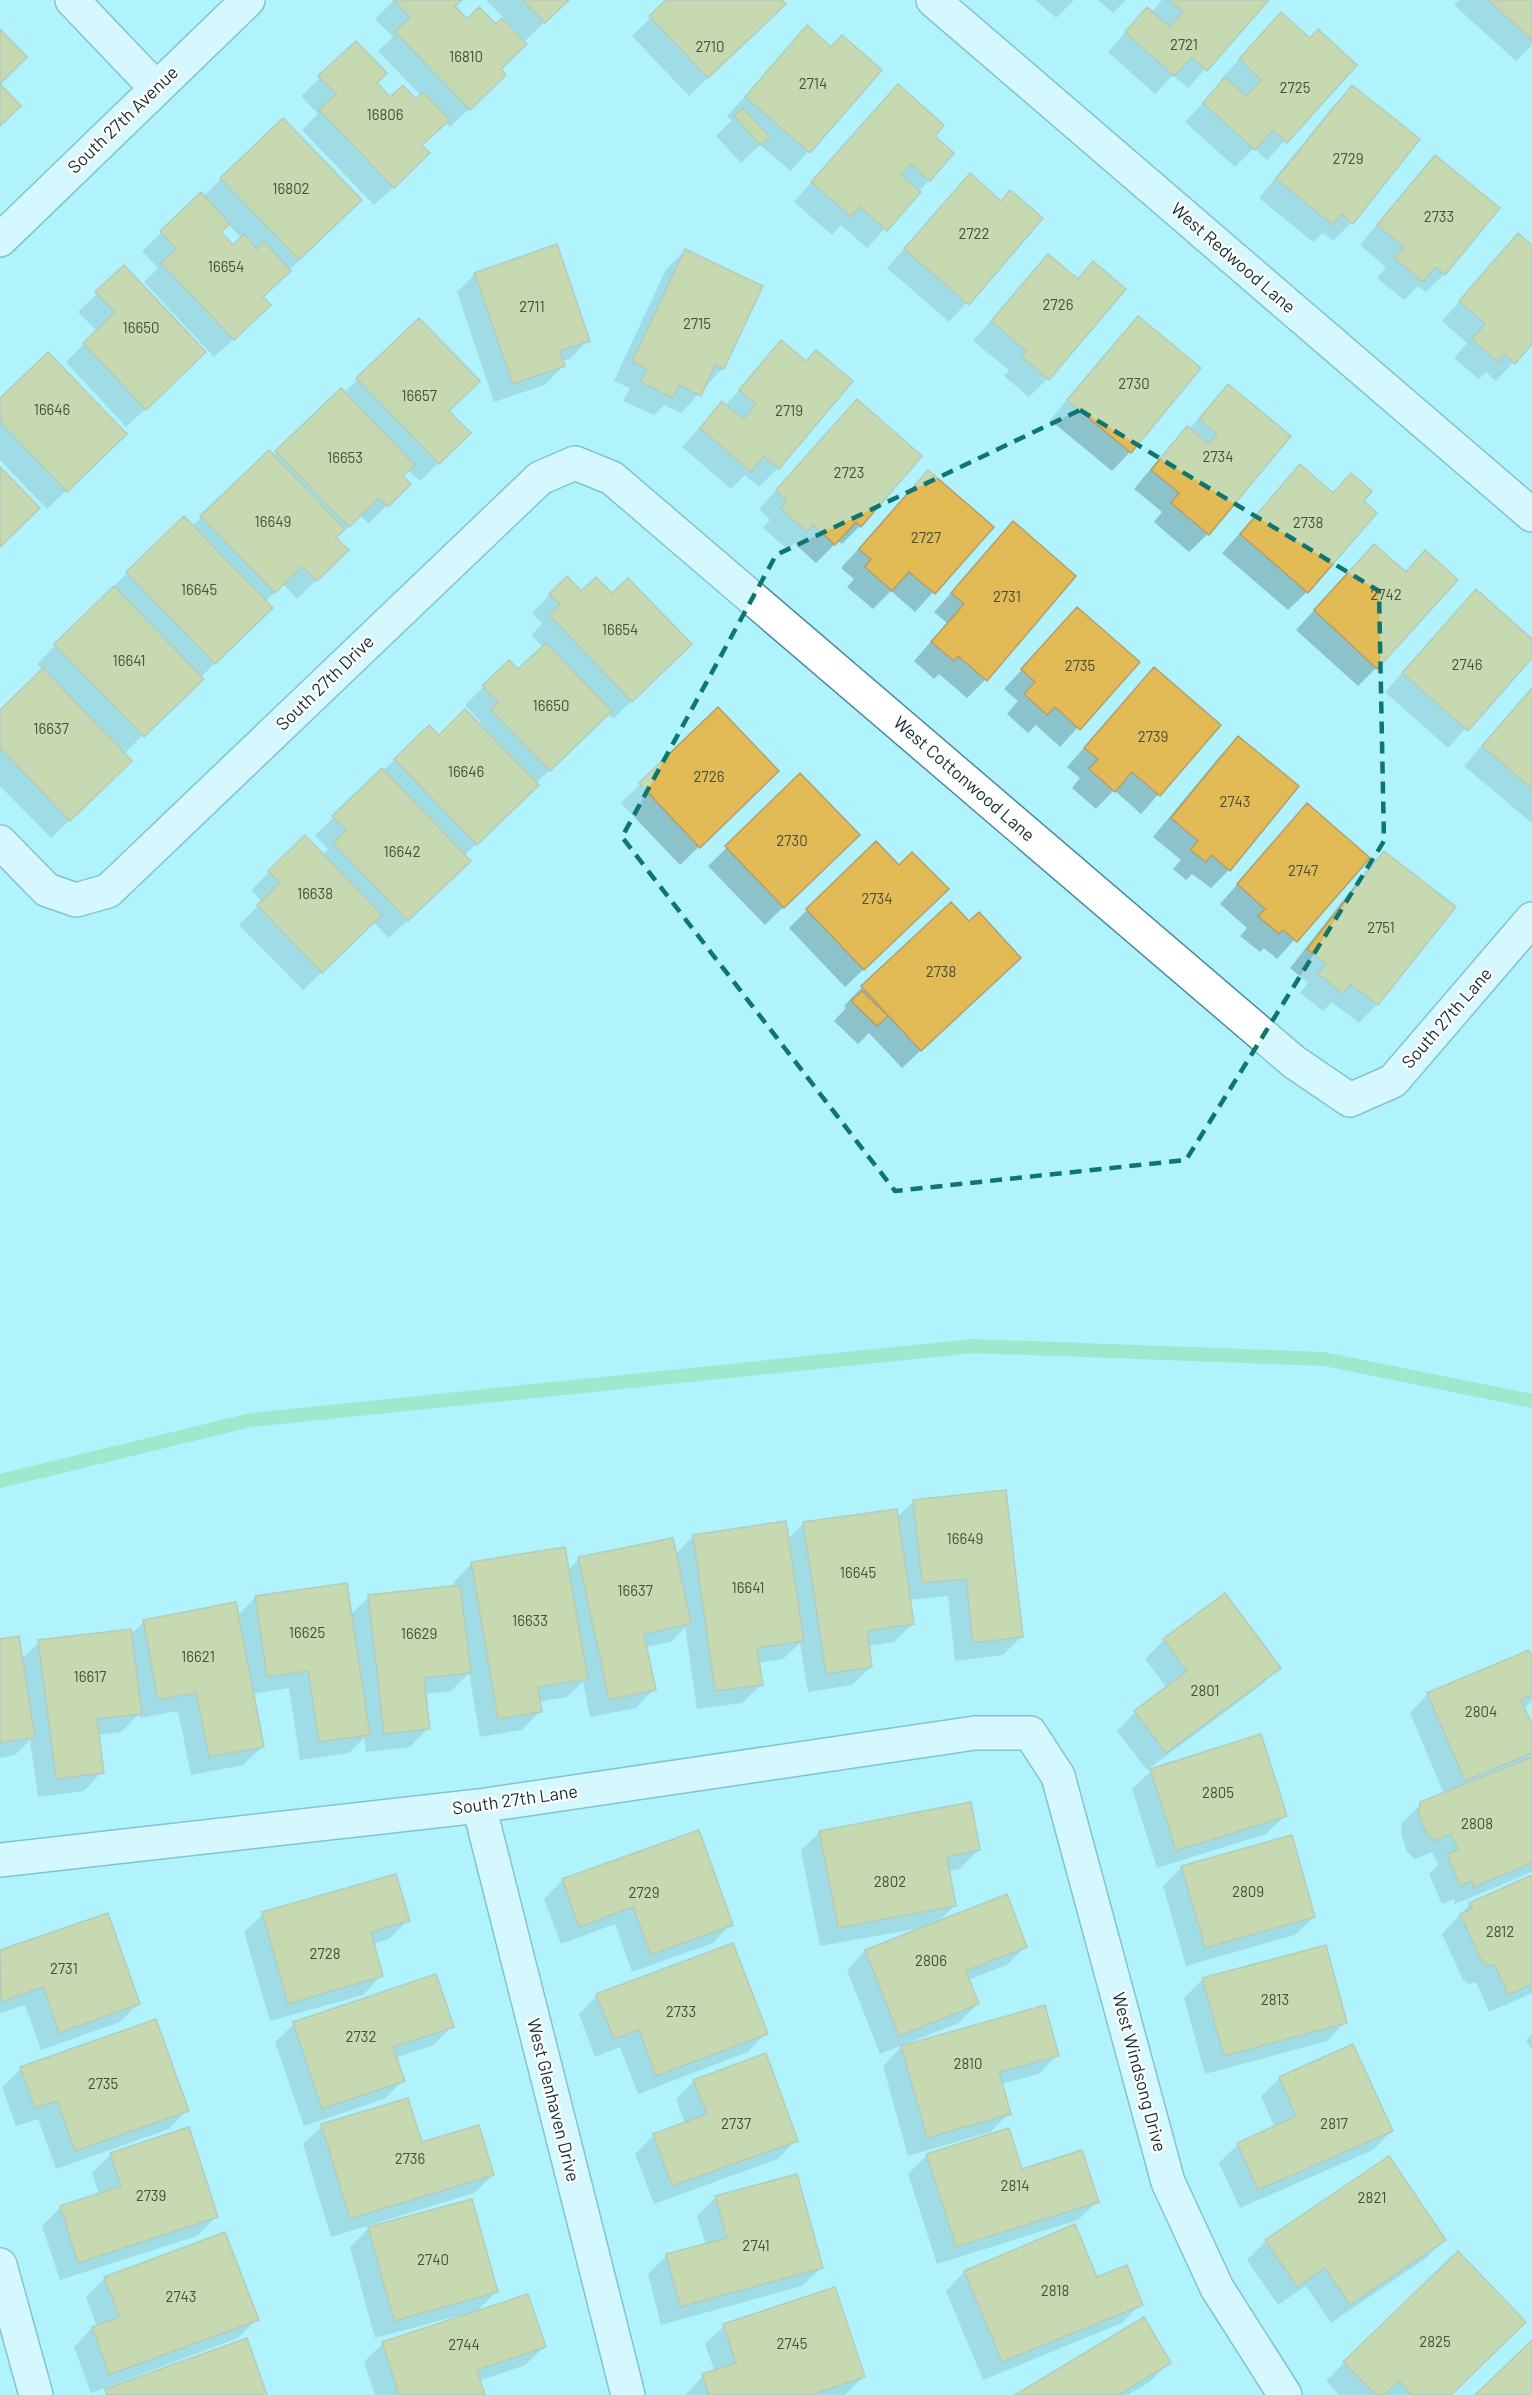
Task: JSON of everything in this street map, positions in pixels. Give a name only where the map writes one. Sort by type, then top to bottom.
[{"type":"street","points":[[72,0],[156,88]]},
{"type":"street","name":"South 27th Avenue","points":[[0,240],[248,0]]},
{"type":"street","name":"West Redwood Lane","points":[[933,0],[1532,515]]},
{"type":"street","name":"South 27th Drive","points":[[0,842],[46,890],[76,900],[108,891],[540,478],[575,463]]},
{"type":"street","name":"West Cottonwood Lane","points":[[575,463],[612,478],[1294,1062],[1350,1100]]},
{"type":"street","name":"South 27th Lane","points":[[1350,1100],[1393,1081],[1532,919]]},
{"type":"street","name":"South 27th Lane","points":[[0,1860],[479,1806],[975,1733],[1030,1733]]},
{"type":"street","name":"West Windsong Drive","points":[[1030,1733],[1058,1776],[1168,2182],[1217,2288],[1285,2395]]},
{"type":"street","name":"West Glenhaven Drive","points":[[479,1806],[628,2395]]},
{"type":"street","points":[[0,2265],[36,2395]]},
{"type":"highlighted area","points":[[1080,410],[1379,591],[1384,841],[1186,1160],[895,1191],[622,837],[776,555]]},
{"type":"building","points":[[393,0],[462,0],[455,6],[467,19],[479,7],[496,24],[502,18],[527,44],[501,69],[506,75],[470,110],[395,32],[410,17]]},
{"type":"building","points":[[522,0],[569,0],[545,23]]},
{"type":"building","points":[[666,0],[782,0],[786,4],[708,78],[649,16]]},
{"type":"building","points":[[1169,0],[1269,0],[1207,71],[1192,57],[1174,76],[1125,32],[1147,7],[1170,27],[1183,12]]},
{"type":"building","points":[[1488,0],[1532,0],[1532,40]]},
{"type":"building","points":[[1281,12],[1310,38],[1318,29],[1357,65],[1287,143],[1273,130],[1255,150],[1203,103],[1225,77],[1246,96],[1261,80],[1239,59]]},
{"type":"building","points":[[807,25],[831,47],[842,35],[882,70],[810,153],[745,97]]},
{"type":"building","points":[[0,29],[27,57],[0,84]]},
{"type":"building","points":[[356,41],[387,73],[377,83],[390,97],[403,85],[416,99],[423,92],[450,120],[422,145],[430,153],[394,188],[319,110],[336,94],[318,76]]},
{"type":"building","points":[[0,84],[21,106],[0,126]]},
{"type":"building","points":[[898,84],[944,125],[935,136],[954,153],[930,181],[911,164],[901,175],[921,192],[887,231],[860,207],[851,217],[811,182]]},
{"type":"building","points":[[1352,85],[1420,139],[1353,224],[1341,214],[1333,225],[1276,179]]},
{"type":"building","points":[[743,108],[770,137],[760,145],[734,116]]},
{"type":"building","points":[[283,118],[362,200],[299,260],[220,178]]},
{"type":"building","points":[[1435,155],[1500,208],[1445,275],[1436,267],[1423,282],[1394,258],[1404,247],[1377,225]]},
{"type":"building","points":[[970,173],[1001,201],[1010,190],[1043,218],[969,305],[904,249]]},
{"type":"building","points":[[201,192],[230,224],[221,232],[233,245],[244,234],[257,249],[264,241],[291,271],[263,297],[271,305],[234,340],[161,263],[176,249],[160,231]]},
{"type":"building","points":[[1518,233],[1532,245],[1532,344],[1515,364],[1505,354],[1498,362],[1472,339],[1485,324],[1459,301]]},
{"type":"building","points":[[557,244],[590,341],[560,351],[565,366],[513,384],[474,273]]},
{"type":"building","points":[[685,249],[763,286],[724,369],[715,365],[701,396],[679,385],[673,398],[641,382],[647,369],[632,362]]},
{"type":"building","points":[[1048,254],[1078,279],[1093,261],[1126,289],[1049,380],[1021,356],[1026,351],[991,321]]},
{"type":"building","points":[[124,265],[206,352],[146,410],[83,343],[115,312],[95,292]]},
{"type":"building","points":[[1138,316],[1201,368],[1131,453],[1067,400]]},
{"type":"building","points":[[419,318],[480,381],[449,411],[471,433],[439,464],[356,378]]},
{"type":"building","points":[[781,340],[806,361],[816,350],[853,381],[779,469],[764,456],[751,472],[700,428],[722,401],[743,419],[756,404],[739,390]]},
{"type":"building","points":[[48,352],[127,434],[67,492],[0,422],[0,398]]},
{"type":"building","points":[[1228,384],[1291,436],[1209,535],[1171,503],[1179,493],[1151,470],[1187,426],[1209,444],[1217,434],[1199,419]]},
{"type":"building","points":[[341,388],[415,465],[403,476],[411,484],[388,507],[379,498],[349,527],[275,451]]},
{"type":"building","points":[[857,399],[922,456],[861,527],[856,522],[835,545],[813,525],[807,532],[780,508],[787,501],[776,490]]},
{"type":"building","points":[[269,450],[345,529],[336,538],[349,550],[317,581],[302,567],[275,593],[200,516]]},
{"type":"building","points":[[1300,464],[1333,493],[1351,473],[1372,491],[1364,501],[1377,513],[1308,593],[1240,534]]},
{"type":"building","points":[[0,467],[40,508],[0,547]]},
{"type":"building","points":[[928,470],[994,527],[935,594],[909,572],[892,591],[865,567],[871,559],[859,549]]},
{"type":"building","points":[[184,516],[273,608],[215,664],[126,572]]},
{"type":"building","points":[[1013,521],[1076,576],[987,681],[958,656],[954,661],[931,642],[964,604],[951,593]]},
{"type":"building","points":[[1374,544],[1406,572],[1425,550],[1458,580],[1377,669],[1314,610]]},
{"type":"building","points":[[567,576],[581,591],[596,577],[612,593],[628,578],[692,644],[632,702],[549,615],[560,605],[549,594]]},
{"type":"building","points":[[114,586],[204,679],[144,737],[54,644]]},
{"type":"building","points":[[1476,589],[1532,639],[1532,658],[1468,731],[1402,673]]},
{"type":"building","points":[[1077,607],[1140,662],[1080,730],[1055,707],[1047,715],[1024,694],[1035,682],[1021,669]]},
{"type":"building","points":[[546,643],[612,711],[550,771],[491,710],[498,702],[482,686],[509,660],[518,669]]},
{"type":"building","points":[[1154,667],[1221,725],[1160,796],[1132,772],[1115,792],[1089,769],[1098,759],[1084,748]]},
{"type":"building","points":[[43,668],[132,761],[70,821],[0,748],[0,710]]},
{"type":"building","points":[[1532,688],[1532,789],[1482,746]]},
{"type":"building","points":[[718,707],[779,771],[700,848],[639,783]]},
{"type":"building","points":[[465,709],[539,785],[477,845],[394,759],[429,725],[439,735]]},
{"type":"building","points":[[1238,736],[1299,786],[1230,871],[1211,855],[1206,862],[1190,850],[1198,841],[1171,818]]},
{"type":"building","points":[[382,768],[471,861],[408,921],[333,843],[346,830],[332,816]]},
{"type":"building","points":[[800,773],[860,835],[784,908],[725,846]]},
{"type":"building","points":[[1307,803],[1370,858],[1297,942],[1283,930],[1279,934],[1258,916],[1265,909],[1237,884]]},
{"type":"building","points":[[305,835],[382,915],[322,973],[257,905],[280,883],[268,871]]},
{"type":"building","points":[[876,841],[899,865],[912,852],[949,889],[864,970],[806,909]]},
{"type":"building","points":[[1384,851],[1456,907],[1378,1005],[1350,984],[1343,994],[1318,974],[1326,964],[1307,949]]},
{"type":"building","points":[[951,902],[969,921],[979,912],[1021,958],[921,1051],[861,986]]},
{"type":"building","points":[[862,991],[888,1016],[877,1026],[851,1001]]},
{"type":"building","points":[[1006,1490],[1023,1637],[973,1643],[966,1579],[922,1583],[913,1500]]},
{"type":"building","points":[[897,1509],[914,1624],[867,1631],[872,1667],[826,1674],[803,1522]]},
{"type":"building","points":[[786,1521],[804,1641],[757,1648],[763,1685],[715,1691],[693,1535]]},
{"type":"building","points":[[673,1538],[691,1624],[644,1634],[656,1690],[609,1700],[578,1557]]},
{"type":"building","points":[[565,1547],[588,1679],[538,1687],[542,1712],[498,1719],[471,1562]]},
{"type":"building","points":[[347,1583],[370,1735],[319,1742],[308,1671],[267,1677],[255,1596]]},
{"type":"building","points":[[460,1585],[471,1673],[424,1678],[430,1729],[384,1734],[368,1595]]},
{"type":"building","points":[[1225,1593],[1281,1668],[1166,1753],[1134,1711],[1187,1671],[1163,1639]]},
{"type":"building","points":[[236,1602],[264,1747],[209,1757],[196,1693],[158,1700],[143,1620]]},
{"type":"building","points":[[131,1629],[142,1714],[97,1719],[104,1773],[56,1779],[38,1640]]},
{"type":"building","points":[[19,1636],[35,1737],[0,1743],[0,1639]]},
{"type":"building","points":[[1529,1650],[1532,1656],[1532,1695],[1521,1700],[1532,1724],[1532,1753],[1465,1781],[1427,1693]]},
{"type":"building","points":[[1261,1734],[1287,1816],[1176,1851],[1150,1769]]},
{"type":"building","points":[[1532,1757],[1532,1863],[1474,1887],[1472,1881],[1460,1886],[1447,1854],[1458,1850],[1451,1834],[1434,1841],[1426,1833],[1419,1814],[1420,1802]]},
{"type":"building","points":[[971,1802],[980,1850],[947,1857],[956,1906],[838,1928],[819,1831]]},
{"type":"building","points":[[699,1830],[733,1925],[651,1955],[633,1907],[579,1927],[562,1879]]},
{"type":"building","points":[[1292,1835],[1315,1917],[1205,1948],[1181,1866]]},
{"type":"building","points":[[396,1874],[410,1921],[371,1932],[383,1976],[288,2004],[262,1912]]},
{"type":"building","points":[[1532,1875],[1532,1984],[1508,1995],[1494,1964],[1488,1966],[1482,1962],[1460,1914],[1472,1909],[1469,1903]]},
{"type":"building","points":[[1007,1894],[1027,1947],[966,1971],[979,2004],[899,2036],[865,1950]]},
{"type":"building","points":[[108,1913],[140,2004],[59,2033],[43,1987],[1,2002],[0,1950]]},
{"type":"building","points":[[733,1943],[768,2034],[656,2076],[639,2030],[614,2039],[596,1994]]},
{"type":"building","points":[[1326,1945],[1347,2023],[1224,2056],[1202,1978]]},
{"type":"building","points":[[436,1974],[454,2027],[393,2047],[405,2081],[322,2109],[293,2022]]},
{"type":"building","points":[[1045,2005],[1059,2056],[999,2072],[1011,2114],[927,2138],[901,2046]]},
{"type":"building","points":[[156,2019],[189,2111],[75,2151],[57,2101],[35,2108],[20,2067]]},
{"type":"building","points":[[1353,2044],[1393,2131],[1258,2190],[1237,2143],[1296,2116],[1279,2077]]},
{"type":"building","points":[[766,2053],[798,2141],[672,2186],[653,2134],[707,2114],[693,2080]]},
{"type":"building","points":[[408,2098],[422,2142],[479,2125],[494,2175],[350,2219],[321,2124]]},
{"type":"building","points":[[189,2127],[218,2217],[78,2263],[60,2206],[121,2186],[110,2153]]},
{"type":"building","points":[[1009,2128],[1022,2169],[1082,2150],[1099,2202],[956,2247],[926,2154]]},
{"type":"building","points":[[1389,2156],[1446,2240],[1350,2305],[1325,2268],[1297,2287],[1265,2240]]},
{"type":"building","points":[[797,2174],[823,2268],[680,2307],[666,2254],[727,2238],[715,2196]]},
{"type":"building","points":[[472,2199],[498,2292],[394,2321],[368,2227]]},
{"type":"building","points":[[1075,2224],[1097,2277],[1127,2265],[1143,2305],[1002,2362],[964,2271]]},
{"type":"building","points":[[225,2232],[259,2320],[109,2375],[92,2327],[119,2317],[104,2277]]},
{"type":"building","points":[[1458,2251],[1526,2322],[1451,2395],[1412,2395],[1399,2381],[1384,2395],[1376,2395],[1343,2362]]},
{"type":"building","points":[[835,2287],[865,2377],[810,2395],[709,2395],[702,2374],[736,2363],[723,2324]]},
{"type":"building","points":[[528,2294],[546,2347],[477,2370],[485,2395],[399,2395],[382,2342]]},
{"type":"building","points":[[1144,2317],[1171,2363],[1118,2395],[1015,2395]]},
{"type":"building","points":[[247,2338],[267,2395],[107,2395],[105,2389]]},
{"type":"building","points":[[1532,2340],[1532,2395],[1475,2395]]},
{"type":"waterway","points":[[0,1481],[251,1420],[973,1346],[1324,1359],[1532,1401]]}]
